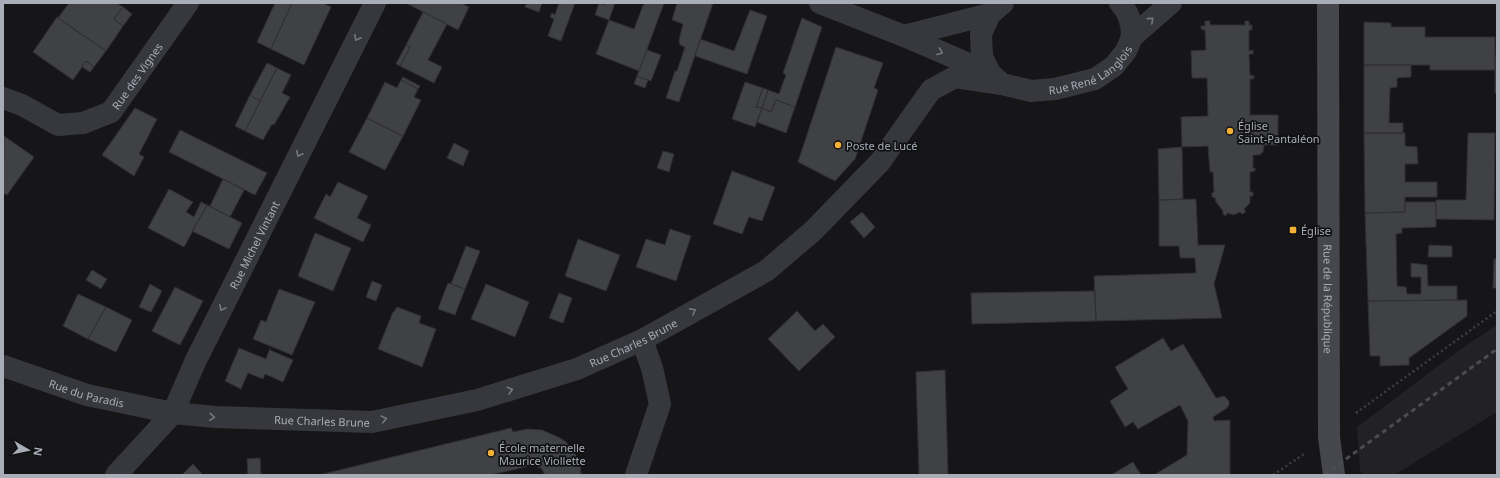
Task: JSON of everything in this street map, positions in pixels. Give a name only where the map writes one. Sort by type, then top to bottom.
[{"type":"main road","name":"Rue de la République","points":[[1328,3],[1329,437],[1334,475]]},
{"type":"street","name":"Rue des Vignes","points":[[3,98],[22,105],[58,125],[83,123],[111,112],[188,3]]},
{"type":"street","name":"Rue Michel Vintant","points":[[116,475],[173,413],[195,362],[375,3]]},
{"type":"street","name":"Rue René Langlois","points":[[820,3],[904,36],[996,79],[1031,91],[1055,89],[1095,79],[1114,66],[1126,51],[1132,37],[1171,3]]},
{"type":"street","points":[[1120,3],[1126,9],[1132,26],[1132,37]]},
{"type":"street","points":[[904,36],[996,8]]},
{"type":"street","points":[[996,8],[981,34],[982,57],[996,79]]},
{"type":"street","name":"Rue Charles Brune","points":[[173,413],[214,418],[372,422],[477,400],[577,369],[642,340],[766,271],[813,231],[880,162],[930,90],[955,77],[996,79]]},
{"type":"street","points":[[636,475],[660,404],[652,368],[642,340]]},
{"type":"street","name":"Rue du Paradis","points":[[3,366],[87,395],[173,413]]},
{"type":"path","points":[[1273,475],[1329,437],[1350,418],[1497,311]]},
{"type":"shaded area","points":[[1497,325],[1497,412],[1394,475],[1365,475],[1360,471],[1357,427],[1458,351]]},
{"type":"building","points":[[69,3],[116,3],[123,7],[114,19],[123,26],[106,51],[58,18]]},
{"type":"building","points":[[275,3],[292,3],[271,49],[257,42]]},
{"type":"building","points":[[292,3],[323,3],[331,7],[304,65],[271,49]]},
{"type":"building","points":[[406,3],[461,3],[469,7],[458,30]]},
{"type":"building","points":[[527,3],[542,3],[539,12],[525,7]]},
{"type":"building","points":[[559,3],[575,3],[561,41],[548,36],[554,19],[550,17],[552,13],[555,15]]},
{"type":"building","points":[[599,3],[604,5],[604,3],[615,3],[609,20],[595,15]]},
{"type":"building","points":[[644,3],[664,3],[639,71],[596,54],[609,20],[634,29]]},
{"type":"building","points":[[677,3],[713,3],[679,102],[666,98],[685,47],[680,45],[679,40],[683,24],[672,20]]},
{"type":"building","points":[[123,7],[132,14],[123,26],[114,19]]},
{"type":"building","points":[[750,10],[767,16],[747,74],[695,56],[700,39],[734,51]]},
{"type":"building","points":[[423,12],[447,24],[428,60],[442,67],[434,83],[400,66],[410,47],[406,45]]},
{"type":"building","points":[[57,17],[106,51],[94,67],[86,61],[73,80],[33,52]]},
{"type":"building","points":[[802,18],[822,27],[795,107],[776,100],[771,112],[762,108],[768,90],[779,94],[786,75],[783,73]]},
{"type":"building","name":"Église Saint-Pantaléon","points":[[1205,21],[1210,21],[1210,25],[1245,25],[1245,21],[1249,21],[1249,25],[1252,25],[1252,30],[1249,30],[1249,51],[1253,50],[1253,54],[1249,54],[1250,75],[1254,76],[1254,79],[1250,79],[1250,115],[1278,115],[1278,145],[1264,145],[1263,152],[1259,155],[1253,155],[1253,168],[1255,168],[1255,171],[1250,172],[1250,192],[1253,192],[1253,196],[1250,196],[1250,203],[1244,209],[1246,212],[1242,214],[1240,212],[1234,215],[1227,213],[1226,216],[1223,214],[1223,211],[1216,202],[1215,198],[1212,197],[1212,193],[1214,192],[1213,172],[1210,172],[1208,146],[1182,147],[1181,117],[1208,116],[1207,78],[1192,78],[1191,51],[1206,50],[1205,30],[1201,29],[1201,26],[1205,26]]},
{"type":"building","points":[[1364,22],[1391,23],[1391,27],[1425,27],[1425,37],[1495,37],[1495,70],[1430,70],[1430,65],[1364,65]]},
{"type":"building","points":[[406,45],[410,47],[400,66],[396,64]]},
{"type":"building","points":[[836,47],[883,63],[874,88],[878,90],[855,159],[835,181],[798,162]]},
{"type":"building","points":[[647,50],[661,55],[651,81],[637,76]]},
{"type":"building","points":[[1495,55],[1497,55],[1497,93],[1495,93]]},
{"type":"building","points":[[86,61],[94,67],[90,72],[82,67]]},
{"type":"building","points":[[267,63],[277,68],[260,101],[250,95]]},
{"type":"building","points":[[1364,65],[1411,65],[1411,77],[1397,78],[1397,87],[1390,88],[1389,123],[1403,123],[1403,133],[1364,133]]},
{"type":"building","points":[[277,68],[291,75],[282,93],[290,97],[274,125],[272,124],[263,140],[245,131]]},
{"type":"building","points":[[637,76],[648,80],[645,88],[634,84]]},
{"type":"building","points":[[403,77],[420,86],[418,89],[401,80]]},
{"type":"building","points":[[401,80],[418,89],[414,97],[421,100],[403,136],[367,118],[385,82],[397,88]]},
{"type":"building","points":[[745,82],[763,88],[756,107],[762,108],[755,127],[732,119]]},
{"type":"building","points":[[763,88],[768,90],[762,108],[756,107]]},
{"type":"building","points":[[250,95],[260,101],[245,131],[235,126]]},
{"type":"building","points":[[776,100],[795,107],[786,133],[757,122],[762,108],[771,112]]},
{"type":"building","points":[[135,108],[157,119],[139,154],[144,157],[134,176],[102,155]]},
{"type":"building","points":[[367,118],[403,136],[385,170],[349,152]]},
{"type":"building","points":[[180,130],[267,173],[255,195],[169,152]]},
{"type":"building","points":[[1364,133],[1405,133],[1405,146],[1417,147],[1418,164],[1405,164],[1405,182],[1437,182],[1437,197],[1405,197],[1405,212],[1365,213]]},
{"type":"building","points":[[1468,133],[1495,133],[1494,220],[1436,219],[1436,200],[1466,200]]},
{"type":"building","points":[[4,136],[34,157],[7,195],[3,193]]},
{"type":"building","points":[[454,143],[469,151],[463,166],[447,158]]},
{"type":"building","points":[[1182,147],[1183,199],[1159,200],[1158,149]]},
{"type":"building","points":[[663,151],[674,154],[669,172],[657,168]]},
{"type":"building","points":[[732,171],[775,187],[762,221],[749,217],[742,234],[713,224]]},
{"type":"building","points":[[223,179],[244,190],[230,217],[210,206]]},
{"type":"building","points":[[338,182],[368,196],[357,218],[371,225],[363,242],[314,218],[326,194],[330,197]]},
{"type":"building","points":[[169,189],[193,202],[186,212],[194,217],[201,202],[207,205],[184,247],[148,228]]},
{"type":"building","points":[[1196,199],[1198,245],[1225,245],[1214,284],[1222,318],[1096,321],[1094,276],[1196,273],[1195,258],[1180,258],[1179,246],[1159,246],[1159,200]]},
{"type":"building","points":[[1405,202],[1436,202],[1436,227],[1402,228],[1402,233],[1396,234],[1397,286],[1406,287],[1407,294],[1421,294],[1421,277],[1411,277],[1411,263],[1427,265],[1428,286],[1457,286],[1457,300],[1368,301],[1365,213],[1405,212]]},
{"type":"building","points":[[207,205],[242,223],[229,249],[192,231]]},
{"type":"building","points":[[862,212],[875,227],[864,238],[850,222]]},
{"type":"building","points":[[670,229],[691,236],[676,281],[636,267],[646,239],[665,245]]},
{"type":"building","points":[[315,233],[351,248],[333,291],[298,276]]},
{"type":"building","points":[[578,239],[620,255],[606,291],[565,276]]},
{"type":"building","points":[[1429,245],[1452,246],[1452,257],[1428,257]]},
{"type":"building","points":[[466,246],[480,251],[465,289],[451,284]]},
{"type":"building","points":[[1494,259],[1497,259],[1497,288],[1493,288]]},
{"type":"building","points":[[92,270],[107,279],[101,289],[86,280]]},
{"type":"building","points":[[372,281],[382,285],[376,301],[366,297]]},
{"type":"building","points":[[448,283],[465,289],[455,315],[438,309]]},
{"type":"building","points":[[150,284],[162,291],[151,312],[139,307]]},
{"type":"building","points":[[486,284],[529,302],[515,337],[471,319]]},
{"type":"building","points":[[175,287],[203,301],[180,345],[152,331]]},
{"type":"building","points":[[279,289],[315,302],[292,355],[253,339],[261,320],[266,322]]},
{"type":"building","points":[[1095,291],[1096,321],[972,324],[971,293]]},
{"type":"building","points":[[559,293],[572,298],[563,323],[549,318]]},
{"type":"building","points":[[78,294],[106,307],[88,339],[63,326]]},
{"type":"building","points":[[1467,300],[1467,316],[1409,358],[1409,365],[1380,366],[1380,356],[1370,356],[1368,301]]},
{"type":"building","points":[[106,307],[132,320],[116,352],[88,339]]},
{"type":"building","points":[[397,307],[421,316],[419,323],[436,329],[422,367],[378,349],[393,312]]},
{"type":"building","points":[[797,311],[815,331],[823,324],[835,337],[799,371],[768,339]]},
{"type":"building","points":[[1163,338],[1171,351],[1183,344],[1216,398],[1224,396],[1229,401],[1227,408],[1213,417],[1214,421],[1230,420],[1230,475],[1154,475],[1187,455],[1188,421],[1180,405],[1138,429],[1133,422],[1125,427],[1110,401],[1128,389],[1115,367]]},
{"type":"building","points":[[239,348],[266,359],[270,348],[270,350],[293,360],[283,382],[265,374],[263,379],[248,373],[241,389],[225,381]]},
{"type":"building","points":[[945,370],[948,475],[919,475],[916,372]]},
{"type":"building","name":"École maternelle Maurice Viollette","points":[[511,428],[513,432],[527,429],[542,430],[566,442],[576,455],[580,465],[581,475],[545,475],[542,469],[534,465],[490,475],[319,475]]},
{"type":"building","points":[[260,458],[261,475],[248,475],[247,459]]},
{"type":"building","points":[[1133,462],[1141,475],[1111,475]]},
{"type":"building","points":[[193,464],[203,475],[182,475]]},
{"type":"railway","points":[[1324,475],[1497,349]]},
{"type":"place","name":"Église Saint-Pantaléon","points":[[1230,131]]},
{"type":"place","name":"Poste de Lucé","points":[[838,145]]},
{"type":"place","name":"Église","points":[[1293,230]]},
{"type":"place","name":"École maternelle Maurice Viollette","points":[[491,453]]}]
